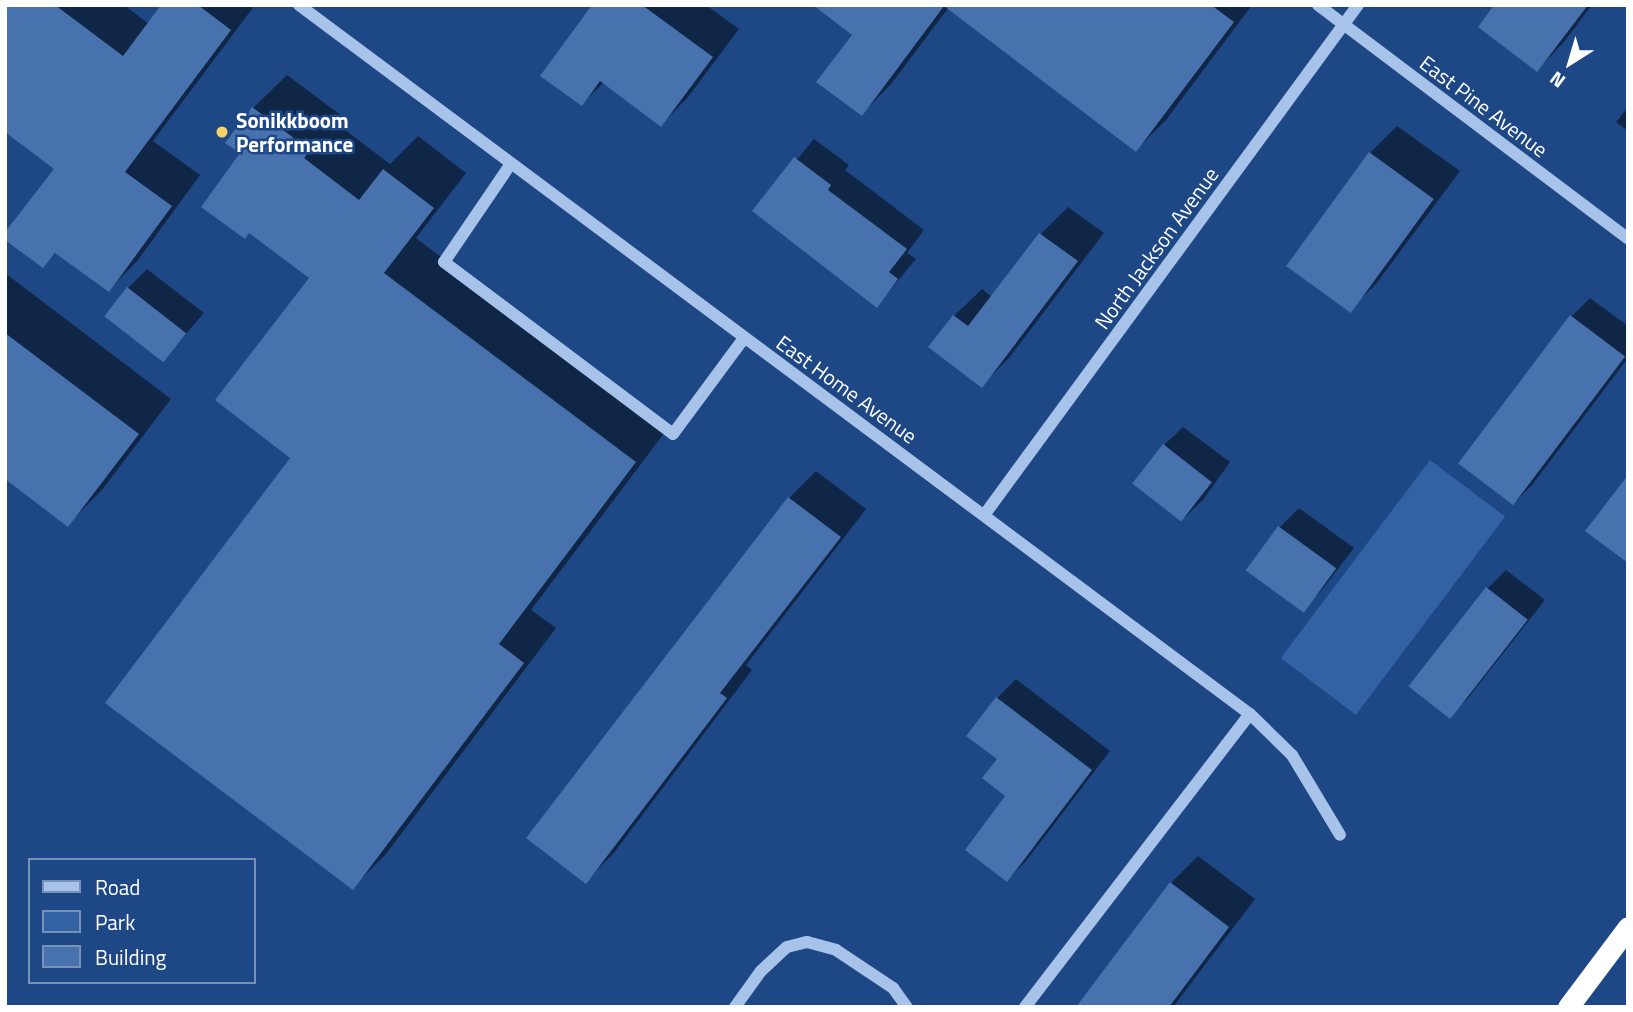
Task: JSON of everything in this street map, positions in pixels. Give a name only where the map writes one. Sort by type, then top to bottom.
[{"type":"highway","points":[[1568,1007],[1628,927]]},
{"type":"street","name":"East Home Avenue","points":[[299,5],[510,165],[985,514],[1250,714],[1292,755],[1340,835]]},
{"type":"street","name":"East Pine Avenue","points":[[1318,5],[1628,239]]},
{"type":"street","name":"North Jackson Avenue","points":[[985,514],[1358,5]]},
{"type":"street","points":[[510,165],[444,262],[673,434],[744,338]]},
{"type":"street","points":[[1026,1007],[1250,714]]},
{"type":"street","points":[[735,1007],[761,971],[787,947],[807,942],[836,950],[893,988],[907,1007]]},
{"type":"green space","points":[[1430,460],[1505,517],[1356,715],[1281,658]]},
{"type":"building","points":[[5,5],[55,5],[123,56],[161,5],[198,5],[231,30],[125,172],[172,206],[109,292],[55,253],[43,268],[5,240],[5,232],[54,169],[5,132]]},
{"type":"building","points":[[592,5],[642,5],[713,57],[661,127],[600,81],[582,106],[540,76]]},
{"type":"building","points":[[813,5],[1211,5],[1234,22],[1136,152],[944,6],[862,116],[816,82],[852,35]]},
{"type":"building","points":[[1494,5],[1588,5],[1537,72],[1478,27]]},
{"type":"building","points":[[252,107],[310,150],[304,158],[359,200],[383,169],[434,208],[384,273],[636,462],[499,644],[524,663],[353,890],[105,703],[290,458],[215,400],[309,278],[249,233],[245,239],[201,207],[240,153],[225,143]]},
{"type":"building","points":[[1369,152],[1434,199],[1351,313],[1286,266]]},
{"type":"building","points":[[794,157],[831,185],[828,190],[907,249],[889,272],[898,279],[877,308],[752,211]]},
{"type":"building","points":[[1039,233],[1078,261],[982,388],[928,347],[953,315],[968,326]]},
{"type":"building","points":[[127,287],[186,333],[163,362],[104,316]]},
{"type":"building","points":[[1570,315],[1625,357],[1513,505],[1458,464]]},
{"type":"building","points":[[5,333],[139,434],[68,527],[5,479]]},
{"type":"building","points":[[1163,444],[1212,482],[1181,522],[1132,483]]},
{"type":"building","points":[[1628,475],[1628,563],[1585,531]]},
{"type":"building","points":[[788,497],[841,537],[720,693],[727,698],[586,884],[526,838]]},
{"type":"building","points":[[1278,526],[1336,568],[1304,613],[1246,570]]},
{"type":"building","points":[[1486,587],[1528,620],[1450,719],[1408,686]]},
{"type":"building","points":[[996,697],[1092,770],[1007,882],[965,850],[1005,796],[982,778],[997,759],[966,736]]},
{"type":"building","points":[[1170,882],[1229,927],[1169,1007],[1076,1007]]},
{"type":"place","name":"Sonikkboom Performance","points":[[222,132]]}]
